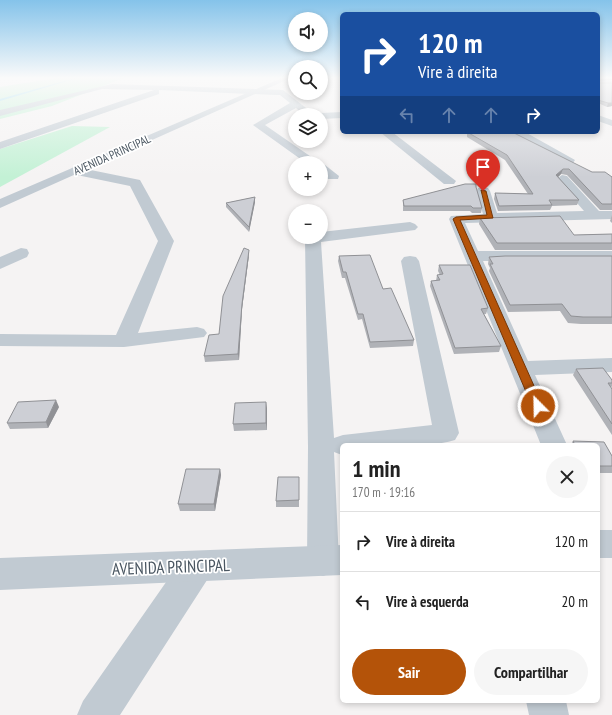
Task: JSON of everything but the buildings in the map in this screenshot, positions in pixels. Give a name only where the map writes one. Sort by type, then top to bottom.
[{"type":"street","points":[[0,114],[14,110]]},
{"type":"street","points":[[0,146],[104,110]]},
{"type":"street","name":"AVENIDA PRINCIPAL","points":[[0,204],[213,110]]},
{"type":"street","points":[[284,110],[258,125],[304,156]]},
{"type":"street","points":[[328,116],[340,115]]},
{"type":"street","points":[[600,119],[612,123]]},
{"type":"street","points":[[36,123],[65,124]]},
{"type":"street","points":[[388,134],[449,181]]},
{"type":"street","points":[[521,134],[569,160]]},
{"type":"street","points":[[76,171],[135,184],[166,241],[124,341]]},
{"type":"street","points":[[328,173],[333,176]]},
{"type":"street","points":[[562,179],[594,215]]},
{"type":"street","points":[[483,191],[491,217]]},
{"type":"street","points":[[553,443],[456,219],[612,215]]},
{"type":"street","points":[[328,236],[410,226]]},
{"type":"street","points":[[314,244],[335,446],[333,560]]},
{"type":"street","points":[[0,264],[21,253]]},
{"type":"street","points":[[472,256],[612,256]]},
{"type":"street","points":[[361,443],[446,433],[410,260]]},
{"type":"street","points":[[0,340],[124,341],[197,333]]},
{"type":"street","points":[[521,368],[612,365]]},
{"type":"street","points":[[600,544],[612,544]]},
{"type":"street","name":"AVENIDA PRINCIPAL","points":[[0,574],[333,560]]},
{"type":"street","points":[[97,715],[197,566]]},
{"type":"street","points":[[546,703],[548,715]]},
{"type":"green space","points":[[0,110],[35,110],[0,119]]},
{"type":"green space","points":[[72,126],[110,127],[0,187],[0,149]]},
{"type":"route","points":[[483,191],[491,217],[456,219],[538,406]]}]
